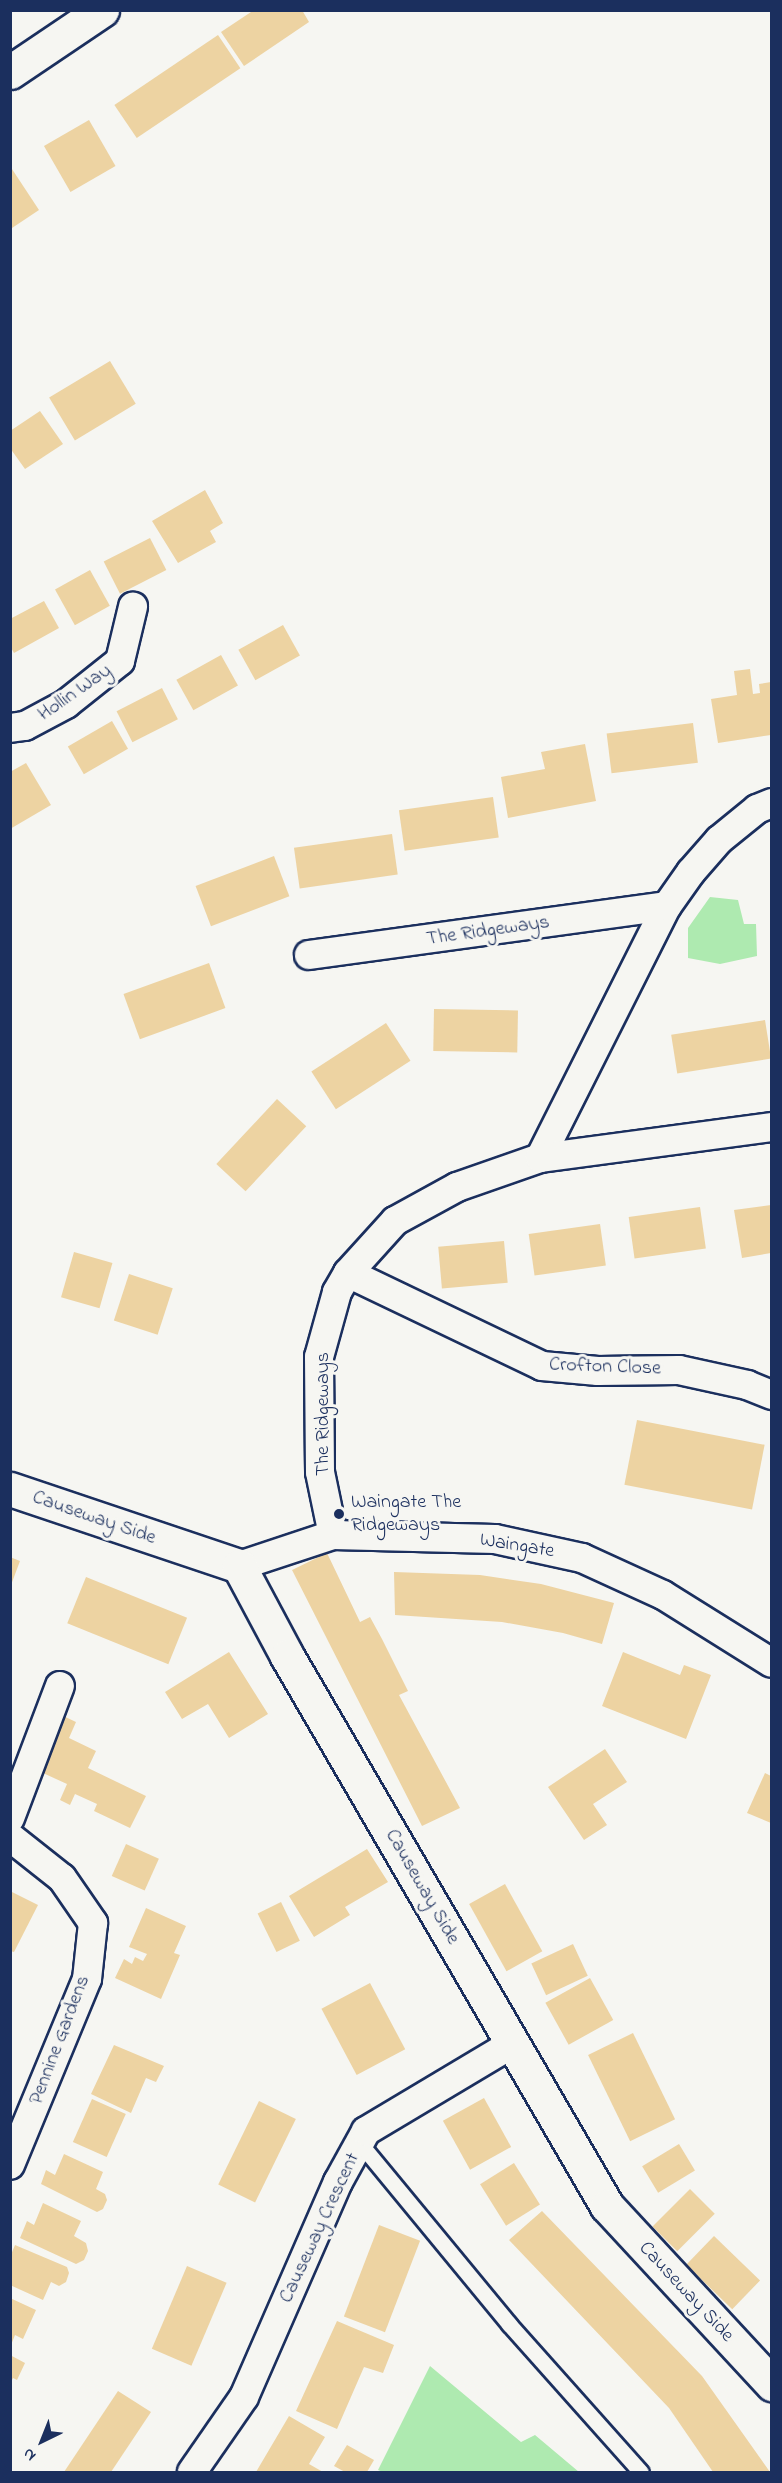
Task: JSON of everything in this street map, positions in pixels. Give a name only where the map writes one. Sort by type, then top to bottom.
[{"type":"street","points":[[10,72],[102,10]]},
{"type":"street","name":"Hollin Way","points":[[10,728],[25,726],[66,704],[120,661],[133,607]]},
{"type":"street","points":[[540,1158],[667,906],[691,872],[719,840],[757,809],[771,804]]},
{"type":"street","name":"The Ridgeways","points":[[309,955],[667,906]]},
{"type":"street","name":"The Ridgeways","points":[[333,1535],[320,1472],[319,1357],[337,1292],[348,1273],[395,1221],[457,1187],[540,1158],[771,1127]]},
{"type":"street","name":"Crofton Close","points":[[348,1273],[468,1333],[542,1366],[598,1371],[679,1370],[747,1385],[771,1395]]},
{"type":"street","name":"Causeway Side","points":[[10,1489],[239,1566],[287,1656],[608,2206],[771,2384]]},
{"type":"street","name":"Waingate","points":[[239,1566],[333,1535],[495,1539],[582,1558],[663,1595],[771,1663]]},
{"type":"street","points":[[10,1818],[60,1686]]},
{"type":"street","name":"Pennine Gardens","points":[[10,1838],[62,1878],[93,1923],[87,1979],[10,2165]]},
{"type":"street","name":"Causeway Crescent","points":[[192,2472],[244,2397],[338,2182],[366,2131],[512,2044]]},
{"type":"lane","points":[[359,2142],[509,2324],[641,2472]]},
{"type":"green space","points":[[710,897],[738,900],[744,924],[756,924],[757,956],[720,964],[688,958],[688,928]]},
{"type":"green space","points":[[430,2366],[521,2442],[535,2435],[579,2472],[383,2472],[378,2470]]},
{"type":"building","points":[[254,10],[302,10],[309,22],[244,66],[221,32]]},
{"type":"building","points":[[218,35],[240,68],[137,138],[114,105]]},
{"type":"building","points":[[89,120],[116,166],[70,192],[44,146]]},
{"type":"building","points":[[10,166],[39,210],[12,228],[10,227]]},
{"type":"building","points":[[110,361],[136,404],[75,440],[49,398]]},
{"type":"building","points":[[40,411],[63,444],[25,469],[10,448],[10,431]]},
{"type":"building","points":[[205,490],[223,523],[210,531],[216,542],[178,563],[152,521]]},
{"type":"building","points":[[150,538],[166,570],[120,594],[104,562]]},
{"type":"building","points":[[90,570],[110,606],[75,625],[55,589]]},
{"type":"building","points":[[44,601],[59,628],[14,653],[10,646],[10,619]]},
{"type":"building","points":[[283,625],[300,656],[255,680],[238,650]]},
{"type":"building","points":[[221,655],[238,686],[193,710],[176,680]]},
{"type":"building","points":[[750,669],[753,694],[760,693],[759,684],[771,682],[771,735],[718,743],[711,699],[737,695],[734,671]]},
{"type":"building","points":[[162,688],[178,719],[132,742],[117,711]]},
{"type":"building","points":[[112,721],[128,749],[84,774],[68,746]]},
{"type":"building","points":[[693,723],[698,763],[612,773],[607,734]]},
{"type":"building","points":[[585,744],[596,801],[508,818],[501,777],[545,769],[541,752]]},
{"type":"building","points":[[26,763],[51,805],[10,829],[10,772]]},
{"type":"building","points":[[493,797],[499,838],[405,851],[399,810]]},
{"type":"building","points":[[392,834],[398,875],[300,888],[294,848]]},
{"type":"building","points":[[274,856],[289,896],[211,926],[196,886]]},
{"type":"building","points":[[209,963],[225,1008],[140,1039],[123,994]]},
{"type":"building","points":[[434,1009],[518,1010],[517,1052],[433,1051]]},
{"type":"building","points":[[765,1020],[771,1059],[677,1073],[671,1035]]},
{"type":"building","points":[[386,1023],[411,1061],[336,1109],[311,1071]]},
{"type":"building","points":[[277,1099],[306,1126],[246,1191],[216,1164]]},
{"type":"building","points":[[771,1205],[771,1253],[742,1258],[734,1210]]},
{"type":"building","points":[[700,1207],[706,1249],[635,1259],[629,1217]]},
{"type":"building","points":[[600,1224],[606,1266],[535,1276],[529,1234]]},
{"type":"building","points":[[504,1241],[508,1283],[442,1289],[438,1247]]},
{"type":"building","points":[[74,1252],[112,1263],[99,1308],[61,1297]]},
{"type":"building","points":[[129,1274],[173,1288],[158,1335],[114,1321]]},
{"type":"building","points":[[637,1420],[765,1445],[752,1510],[624,1485]]},
{"type":"building","points":[[327,1553],[360,1622],[370,1617],[382,1639],[408,1691],[399,1695],[460,1808],[422,1826],[292,1570]]},
{"type":"building","points":[[10,1557],[20,1561],[11,1585],[10,1585]]},
{"type":"building","points":[[394,1572],[480,1575],[541,1584],[614,1603],[602,1644],[563,1633],[502,1622],[395,1615]]},
{"type":"building","points":[[86,1577],[187,1618],[168,1664],[67,1623]]},
{"type":"building","points":[[229,1652],[268,1714],[229,1738],[208,1704],[182,1719],[165,1692]]},
{"type":"building","points":[[623,1652],[680,1675],[684,1665],[711,1675],[686,1739],[602,1706]]},
{"type":"building","points":[[57,1713],[76,1722],[69,1738],[96,1751],[88,1768],[146,1796],[130,1828],[94,1811],[97,1804],[75,1794],[70,1805],[60,1800],[67,1784],[32,1768]]},
{"type":"building","points":[[605,1749],[627,1782],[593,1804],[607,1825],[584,1840],[548,1787]]},
{"type":"building","points":[[765,1773],[771,1776],[771,1823],[747,1813]]},
{"type":"building","points":[[126,1844],[159,1859],[145,1891],[112,1876]]},
{"type":"building","points":[[367,1849],[388,1882],[345,1907],[350,1915],[314,1937],[289,1896]]},
{"type":"building","points":[[505,1884],[542,1951],[506,1971],[469,1904]]},
{"type":"building","points":[[10,1891],[38,1905],[14,1952],[10,1951]]},
{"type":"building","points":[[281,1902],[300,1941],[276,1952],[258,1913]]},
{"type":"building","points":[[146,1908],[186,1926],[174,1953],[180,1955],[161,1999],[115,1978],[124,1959],[132,1964],[135,1957],[143,1961],[147,1954],[129,1947]]},
{"type":"building","points":[[573,1944],[588,1976],[546,1995],[531,1963]]},
{"type":"building","points":[[590,1978],[613,2020],[569,2045],[545,2003]]},
{"type":"building","points":[[370,1983],[405,2049],[357,2075],[321,2009]]},
{"type":"building","points":[[633,2033],[675,2119],[630,2141],[588,2055]]},
{"type":"building","points":[[114,2045],[164,2066],[156,2082],[146,2078],[131,2113],[91,2094]]},
{"type":"building","points":[[484,2098],[511,2147],[470,2170],[443,2121]]},
{"type":"building","points":[[92,2099],[126,2114],[107,2157],[73,2142]]},
{"type":"building","points":[[259,2101],[296,2119],[255,2203],[218,2185]]},
{"type":"building","points":[[679,2144],[695,2171],[658,2193],[642,2166]]},
{"type":"building","points":[[64,2154],[103,2172],[96,2189],[105,2194],[107,2200],[103,2209],[97,2212],[41,2184],[46,2170],[55,2175]]},
{"type":"building","points":[[514,2163],[540,2205],[506,2226],[480,2184]]},
{"type":"building","points":[[690,2189],[715,2214],[677,2251],[653,2226]]},
{"type":"building","points":[[43,2203],[81,2221],[74,2236],[86,2243],[88,2251],[84,2260],[76,2264],[20,2238],[27,2221],[34,2225]]},
{"type":"building","points":[[542,2211],[702,2376],[770,2472],[713,2472],[669,2408],[509,2240]]},
{"type":"building","points":[[379,2225],[420,2241],[385,2332],[344,2316]]},
{"type":"building","points":[[714,2236],[760,2280],[732,2309],[686,2265]]},
{"type":"building","points":[[15,2245],[67,2267],[69,2273],[66,2282],[59,2286],[51,2282],[43,2300],[10,2285],[10,2257]]},
{"type":"building","points":[[187,2266],[227,2283],[191,2366],[152,2349]]},
{"type":"building","points":[[10,2298],[36,2310],[23,2339],[15,2335],[11,2345]]},
{"type":"building","points":[[337,2321],[394,2345],[383,2373],[364,2367],[337,2429],[296,2411]]},
{"type":"building","points":[[10,2355],[25,2363],[17,2380],[13,2378],[10,2384]]},
{"type":"building","points":[[118,2391],[151,2412],[111,2472],[64,2472]]},
{"type":"building","points":[[289,2416],[325,2437],[309,2464],[323,2472],[256,2472]]},
{"type":"building","points":[[347,2445],[374,2460],[367,2472],[345,2472],[334,2466]]},
{"type":"place","name":"Waingate The Ridgeways","points":[[339,1514]]}]
